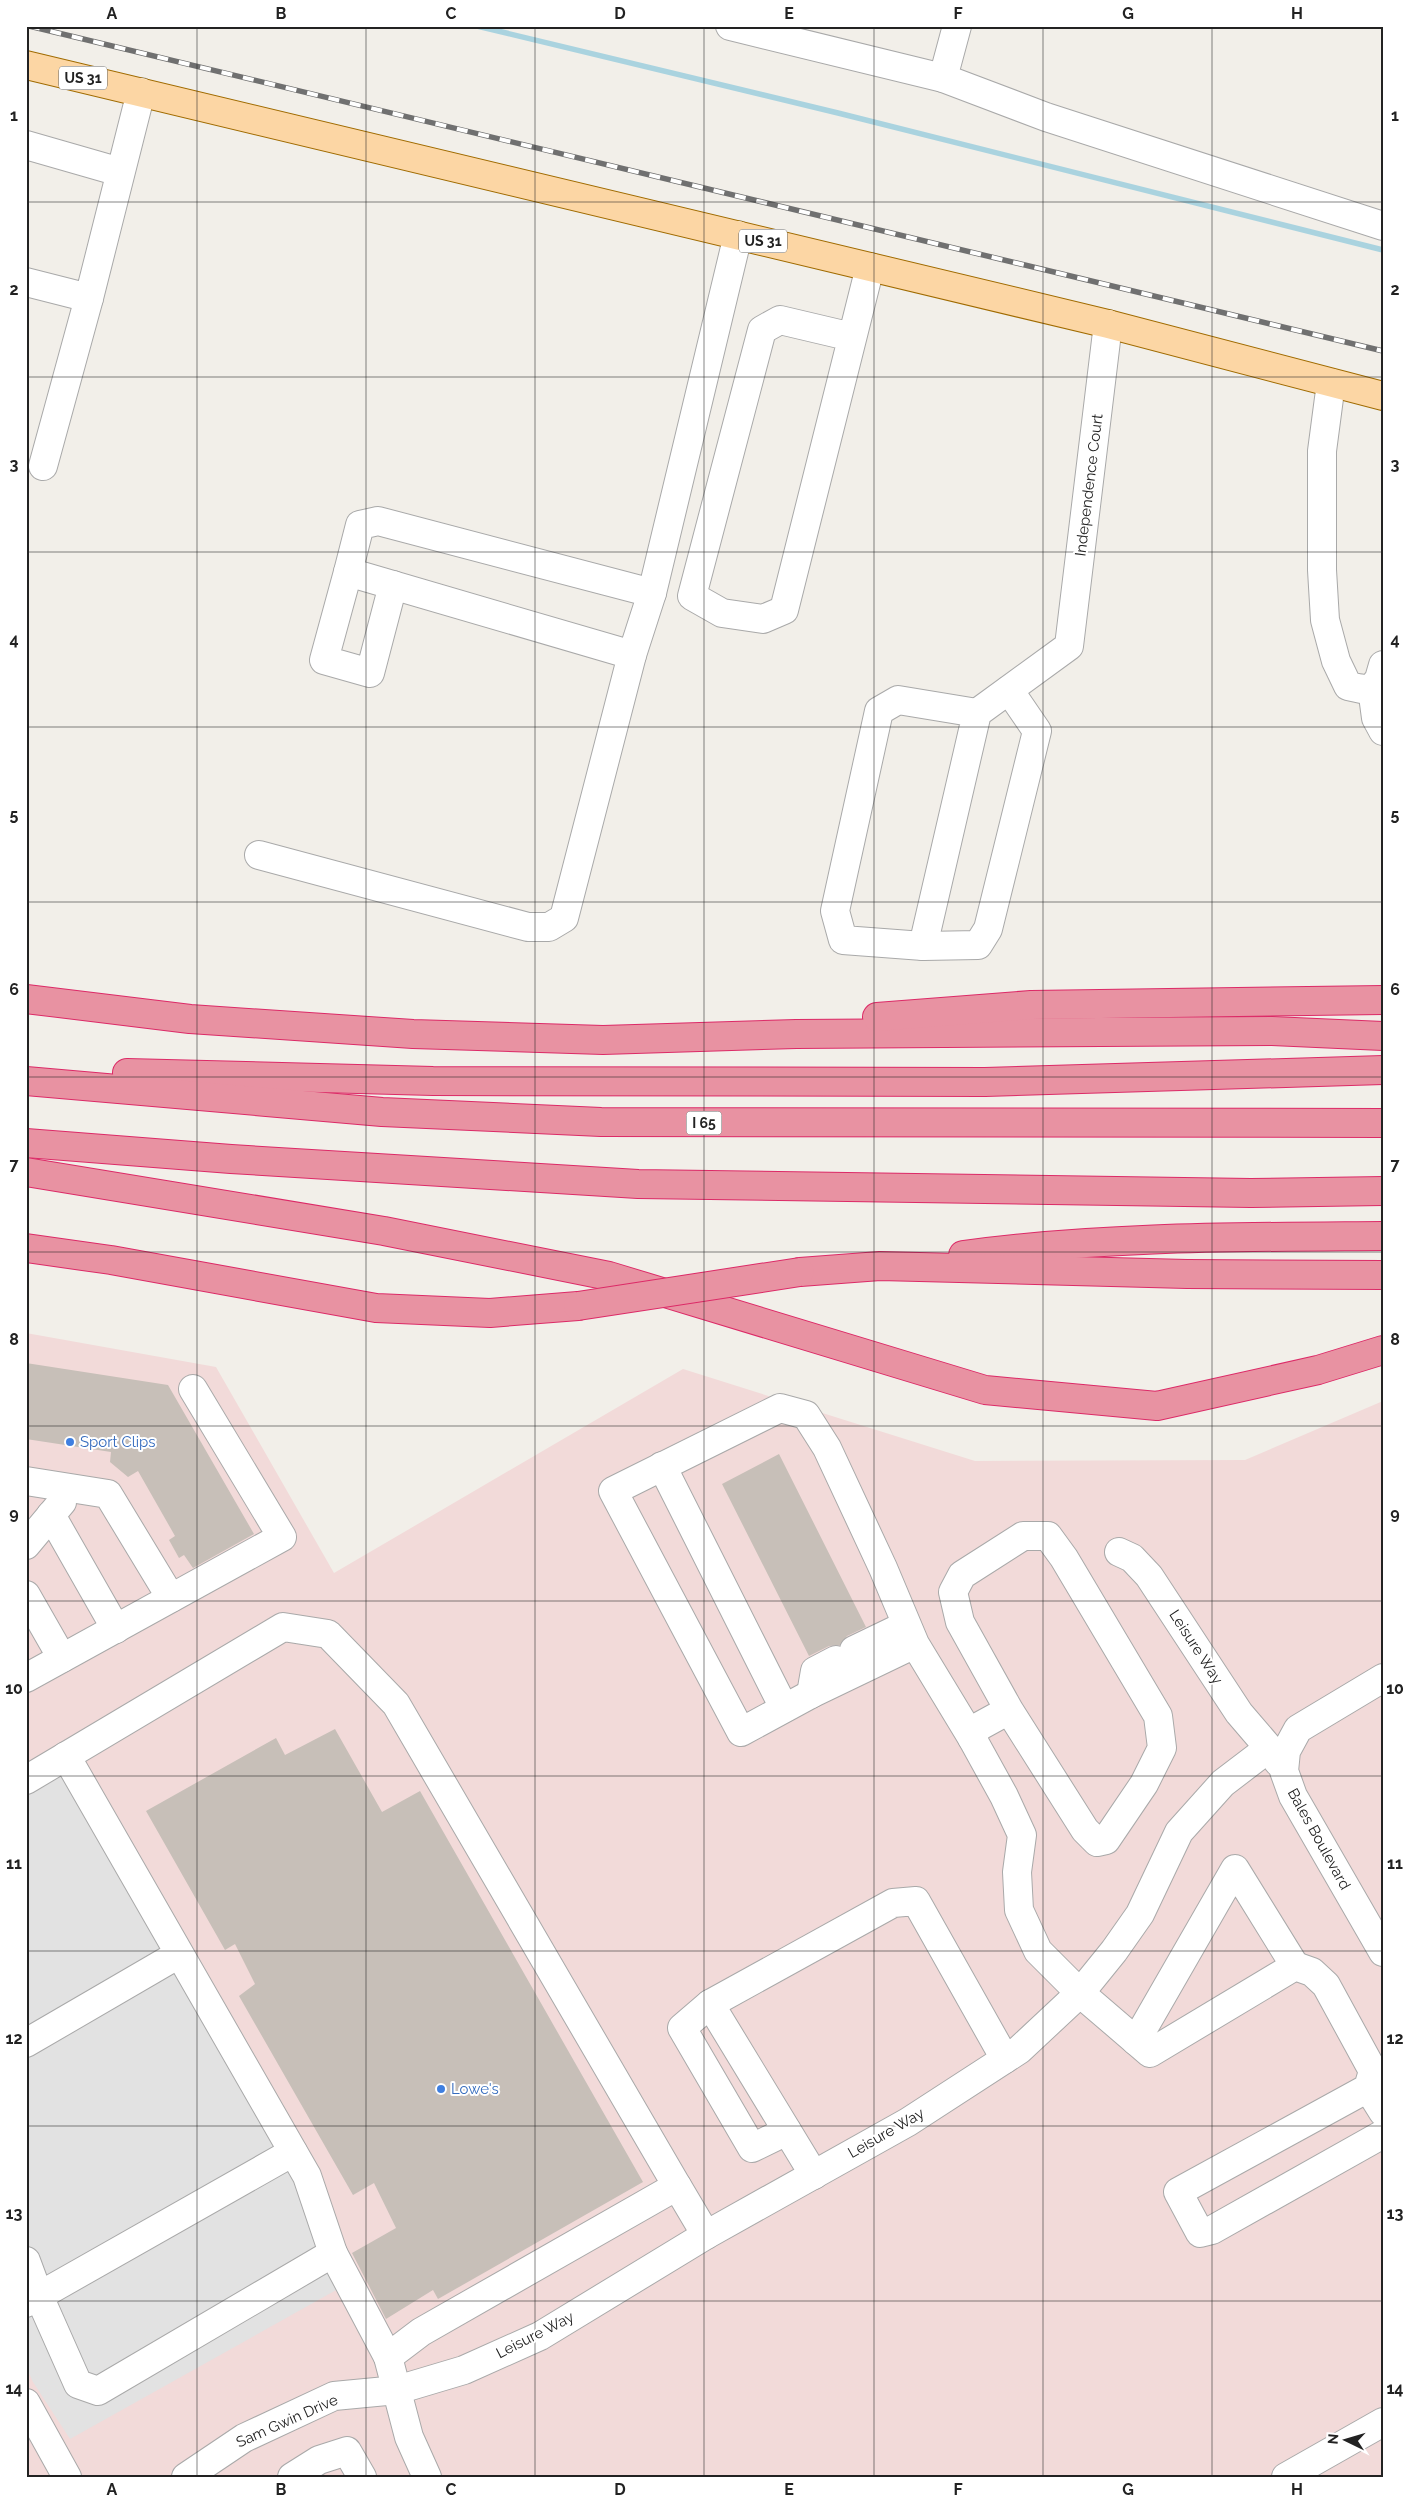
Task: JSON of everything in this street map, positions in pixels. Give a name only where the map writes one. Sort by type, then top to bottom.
[{"type":"highway","points":[[26,999],[190,1020],[413,1034],[602,1040],[796,1034],[1262,1031],[1383,1036]]},
{"type":"highway","points":[[602,1040],[1031,1005],[1383,1000]]},
{"type":"highway","points":[[26,1070],[433,1081],[956,1082],[1383,1070]]},
{"type":"highway","name":"I 65","points":[[26,1081],[382,1112],[601,1122],[1383,1123]]},
{"type":"highway","points":[[26,1143],[231,1159],[638,1184],[1251,1193],[1383,1191]]},
{"type":"highway","points":[[26,1172],[384,1231],[609,1276],[985,1390],[1157,1406],[1318,1370],[1383,1350]]},
{"type":"highway","points":[[26,1248],[111,1260],[376,1308],[490,1313],[578,1306],[800,1272],[880,1266],[1033,1246],[1213,1237],[1383,1236]]},
{"type":"highway","points":[[880,1266],[1187,1274],[1383,1275]]},
{"type":"main road","name":"US 31","points":[[26,64],[1108,324],[1383,396]]},
{"type":"street","points":[[730,26],[943,78],[1046,117],[1383,226]]},
{"type":"street","points":[[943,78],[957,26]]},
{"type":"street","points":[[43,466],[141,92]]},
{"type":"street","points":[[26,146],[120,172]]},
{"type":"street","points":[[259,855],[528,927],[549,927],[564,918],[632,655],[652,594],[738,235]]},
{"type":"street","points":[[852,337],[780,320],[762,330],[692,596],[722,613],[763,619],[784,610],[870,267]]},
{"type":"street","points":[[26,282],[88,298]]},
{"type":"street","name":"Independence Court","points":[[1009,690],[1070,646],[1108,324]]},
{"type":"street","points":[[1331,383],[1322,451],[1322,570],[1325,620],[1336,661],[1348,686],[1362,689],[1378,676]]},
{"type":"street","points":[[394,585],[370,673],[324,660],[360,525],[378,521],[652,594]]},
{"type":"street","points":[[348,572],[632,655]]},
{"type":"street","points":[[1378,676],[1376,718],[1383,730]]},
{"type":"street","points":[[923,946],[977,713],[1009,690],[1037,731],[988,929],[978,945],[923,946],[843,940],[835,911],[879,711],[898,700],[977,713]]},
{"type":"street","points":[[26,1678],[282,1537],[193,1389]]},
{"type":"street","points":[[911,1635],[811,1694],[741,1732],[613,1491],[780,1408],[806,1415],[827,1448],[884,1568],[911,1635],[972,1738],[1004,1796],[1022,1835],[1017,1872],[1019,1910],[1038,1951],[1080,1993],[1150,2053],[1295,1966]]},
{"type":"street","points":[[662,1466],[784,1708]]},
{"type":"street","points":[[26,1481],[108,1494],[171,1598]]},
{"type":"street","points":[[26,1545],[74,1488]]},
{"type":"street","points":[[51,1515],[116,1629]]},
{"type":"street","points":[[1023,1536],[1048,1536],[1064,1558],[1158,1716],[1162,1748],[1144,1784],[1106,1840],[1097,1842],[1084,1830],[1009,1710],[960,1622],[953,1592],[962,1574],[1023,1536]]},
{"type":"street","name":"Leisure Way","points":[[1120,1552],[1132,1558],[1149,1576],[1239,1713],[1269,1748],[1284,1771]]},
{"type":"street","points":[[26,1595],[62,1658]]},
{"type":"street","points":[[26,1780],[283,1626],[328,1634],[396,1704],[706,2235]]},
{"type":"street","points":[[811,1694],[815,1671],[845,1655],[911,1635]]},
{"type":"street","name":"Bales Boulevard","points":[[1380,1940],[1293,1796],[1284,1771],[1286,1752],[1298,1729],[1383,1678]]},
{"type":"street","points":[[972,1738],[978,1727],[1009,1710]]},
{"type":"street","name":"Leisure Way","points":[[398,2390],[464,2370],[540,2336],[706,2235],[908,2122],[1019,2050],[1080,1993],[1114,1951],[1140,1914],[1180,1832],[1223,1783],[1269,1748]]},
{"type":"street","points":[[66,1756],[307,2176],[333,2253],[388,2358],[398,2390],[408,2437],[427,2477]]},
{"type":"street","points":[[1136,2041],[1236,1869],[1295,1966],[1312,1972],[1326,1984],[1373,2072],[1368,2088],[1178,2192],[1200,2233],[1212,2230],[1383,2134]]},
{"type":"street","points":[[787,2130],[752,2148],[682,2028],[710,2004],[893,1903],[916,1901],[1005,2059]]},
{"type":"street","points":[[26,2043],[179,1954]]},
{"type":"street","points":[[710,2004],[814,2175]]},
{"type":"street","points":[[1368,2088],[1383,2112]]},
{"type":"street","points":[[33,2300],[293,2152]]},
{"type":"street","points":[[388,2358],[421,2332],[677,2186]]},
{"type":"street","points":[[26,2261],[33,2300],[78,2384],[98,2391],[333,2253]]},
{"type":"street","name":"Sam Gwin Drive","points":[[194,2475],[244,2438],[334,2396],[398,2390]]},
{"type":"street","points":[[26,2403],[36,2445],[67,2477]]},
{"type":"street","points":[[1286,2477],[1383,2422]]},
{"type":"street","points":[[292,2477],[319,2460],[347,2451],[362,2477]]},
{"type":"shaded area","points":[[26,1333],[216,1367],[334,1573],[683,1369],[975,1461],[1245,1460],[1383,1401],[1383,2477],[26,2477]]},
{"type":"shaded area","points":[[64,1772],[297,2179],[338,2289],[70,2439],[33,2382],[26,2367],[26,1795]]},
{"type":"building","points":[[26,1363],[168,1385],[254,1534],[193,1568],[184,1555],[179,1558],[169,1540],[175,1536],[138,1471],[128,1477],[110,1462],[111,1452],[26,1439]]},
{"type":"building","points":[[779,1454],[866,1627],[847,1636],[840,1645],[829,1646],[809,1656],[722,1484]]},
{"type":"building","name":"Lowe's","points":[[335,1729],[382,1812],[420,1791],[643,2182],[438,2299],[433,2290],[386,2319],[352,2253],[396,2228],[374,2183],[353,2195],[239,1996],[255,1984],[235,1944],[225,1950],[146,1811],[276,1738],[285,1755]]},
{"type":"waterway","points":[[477,26],[838,113],[1383,250]]},
{"type":"railway","points":[[29,26],[1383,351]]},
{"type":"place","name":"Sport Clips","points":[[70,1442]]},
{"type":"place","name":"Lowe's","points":[[441,2089]]}]
